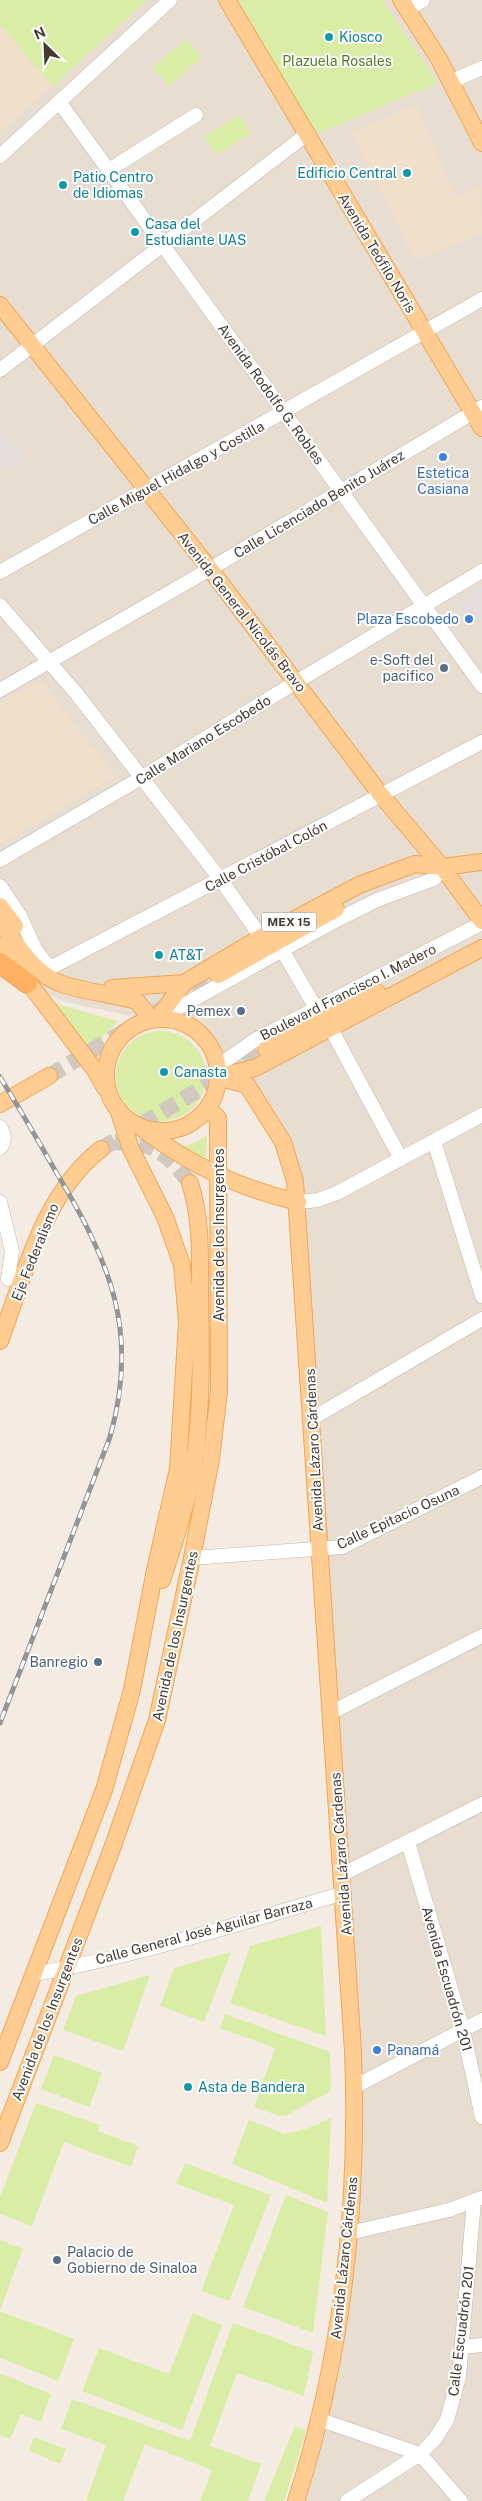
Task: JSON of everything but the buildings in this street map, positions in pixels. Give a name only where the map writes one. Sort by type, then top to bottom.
[{"type":"highway","points":[[0,962],[28,982]]},
{"type":"main road","name":"Avenida Teófilo Noris","points":[[227,0],[424,331],[477,410],[482,428]]},
{"type":"main road","points":[[404,5],[450,82],[482,143]]},
{"type":"main road","name":"Avenida General Nicolás Bravo","points":[[0,305],[210,569],[381,795],[442,867],[482,922]]},
{"type":"main road","name":"MEX 15","points":[[154,1019],[184,983],[261,937],[336,896],[386,873],[415,864],[442,867],[482,862]]},
{"type":"main road","points":[[218,975],[369,892],[442,867]]},
{"type":"main road","points":[[0,906],[36,950]]},
{"type":"main road","points":[[0,921],[39,970],[64,985],[138,1000],[154,1019]]},
{"type":"main road","points":[[266,1049],[482,940]]},
{"type":"main road","points":[[0,945],[95,1070],[119,1112],[174,1153],[267,1195],[298,1202]]},
{"type":"main road","name":"Boulevard Francisco I. Madero","points":[[218,1073],[255,1068],[482,948]]},
{"type":"main road","points":[[86,990],[184,983]]},
{"type":"main road","points":[[108,1094],[105,1078],[107,1062],[113,1046],[123,1034],[136,1025],[154,1019],[178,1021],[192,1027],[204,1038],[213,1051],[218,1073],[215,1093],[208,1108],[194,1121],[177,1129],[159,1132],[140,1128]]},
{"type":"main road","name":"Avenida Lázaro Cárdenas","points":[[218,1073],[247,1086],[288,1154],[295,1181],[313,1418],[320,1550],[343,1874],[354,2087],[350,2233],[335,2348],[296,2501]]},
{"type":"main road","points":[[0,1104],[49,1076]]},
{"type":"main road","name":"Avenida de los Insurgentes","points":[[0,2143],[116,1839],[157,1720],[192,1558],[211,1459],[219,1392],[218,1118],[208,1108]]},
{"type":"main road","name":"Avenida de los Insurgentes","points":[[0,2062],[104,1790],[132,1690],[178,1469],[187,1321],[182,1265],[165,1217],[131,1149],[119,1112]]},
{"type":"main road","name":"Eje Federalismo","points":[[0,1341],[36,1243],[56,1200],[82,1163],[101,1149]]},
{"type":"main road","points":[[141,1640],[173,1548],[196,1449],[200,1386],[200,1233],[197,1206],[190,1183]]},
{"type":"street","points":[[0,156],[60,103],[170,0]]},
{"type":"street","points":[[404,5],[423,0]]},
{"type":"street","points":[[450,82],[482,68]]},
{"type":"street","name":"Avenida Rodolfo G. Robles","points":[[60,103],[482,686]]},
{"type":"street","points":[[109,170],[196,115]]},
{"type":"street","points":[[0,370],[307,134]]},
{"type":"street","name":"Calle Miguel Hidalgo y Costilla","points":[[0,572],[482,299]]},
{"type":"street","name":"Calle Licenciado Benito Juárez","points":[[0,690],[210,569],[477,410]]},
{"type":"street","name":"Calle Mariano Escobedo","points":[[0,860],[141,778],[296,682],[482,571]]},
{"type":"street","points":[[0,605],[49,662],[141,778],[221,880],[261,937]]},
{"type":"street","name":"Calle Cristóbal Colón","points":[[36,950],[50,968],[482,742]]},
{"type":"street","points":[[154,1019],[377,900],[434,878],[442,867]]},
{"type":"street","points":[[0,886],[20,916],[36,950]]},
{"type":"street","name":"Boulevard Francisco I. Madero","points":[[218,1073],[255,1040],[482,922]]},
{"type":"street","points":[[282,950],[316,1008]]},
{"type":"street","points":[[331,1029],[401,1159]]},
{"type":"street","points":[[298,1202],[318,1200],[337,1193],[482,1115]]},
{"type":"street","points":[[0,1127],[5,1137],[4,1144],[0,1148]]},
{"type":"street","points":[[434,1141],[482,1296]]},
{"type":"street","points":[[0,1202],[12,1251],[8,1279]]},
{"type":"street","points":[[313,1418],[482,1319]]},
{"type":"street","name":"Calle Epitacio Osuna","points":[[192,1558],[342,1547],[482,1477]]},
{"type":"street","points":[[332,1712],[482,1636]]},
{"type":"street","points":[[343,1874],[482,1804]]},
{"type":"street","name":"Avenida Escuadrón 201","points":[[408,1842],[463,2030],[482,2117]]},
{"type":"street","name":"Calle General José Aguilar Barraza","points":[[34,1974],[66,1968],[252,1920],[344,1893]]},
{"type":"street","points":[[354,2087],[482,2020]]},
{"type":"street","points":[[350,2233],[420,2217],[478,2199]]},
{"type":"street","name":"Calle Escuadrón 201","points":[[347,2501],[408,2464],[435,2439],[447,2420],[455,2397],[478,2199]]},
{"type":"street","points":[[462,2346],[482,2345]]},
{"type":"street","points":[[318,2420],[420,2454],[461,2501]]},
{"type":"shaded area","points":[[0,0],[482,0],[482,2501],[296,2501],[329,2364],[356,2086],[293,1174],[236,1070],[205,1031],[162,1008],[131,1016],[65,1002],[37,988],[0,939]]},
{"type":"shaded area","points":[[0,0],[147,0],[0,133]]},
{"type":"shaded area","name":"Edificio Central","points":[[417,104],[456,197],[481,186],[482,233],[415,261],[351,132]]},
{"type":"shaded area","points":[[0,431],[24,454],[10,470],[0,460]]},
{"type":"shaded area","points":[[482,586],[482,619],[469,627],[455,603]]},
{"type":"shaded area","points":[[40,680],[116,776],[0,844],[0,703]]},
{"type":"green space","points":[[0,0],[147,0],[53,86],[0,25]]},
{"type":"green space","name":"Plazuela Rosales","points":[[231,0],[382,0],[438,83],[312,136]]},
{"type":"green space","points":[[186,39],[202,58],[169,86],[153,67]]},
{"type":"green space","points":[[239,115],[251,133],[217,155],[204,137]]},
{"type":"green space","points":[[46,1001],[118,1021],[102,1038],[94,1063]]},
{"type":"green space","points":[[161,1031],[178,1035],[193,1044],[202,1059],[206,1076],[202,1093],[193,1108],[178,1117],[161,1121],[144,1117],[129,1108],[120,1093],[116,1076],[120,1059],[129,1044],[144,1035]]},
{"type":"green space","points":[[207,1135],[206,1162],[174,1149],[194,1143]]},
{"type":"green space","points":[[321,1926],[326,2036],[230,2003],[250,1946]]},
{"type":"green space","points":[[231,1952],[204,2022],[160,2006],[174,1968]]},
{"type":"green space","points":[[150,1975],[123,2051],[63,2030],[76,1996]]},
{"type":"green space","points":[[225,2014],[330,2052],[331,2091],[287,2115],[280,2116],[254,2107],[275,2048],[220,2028]]},
{"type":"green space","points":[[54,2055],[102,2073],[89,2107],[41,2089]]},
{"type":"green space","points":[[36,2103],[100,2125],[98,2131],[138,2146],[131,2167],[64,2142],[32,2226],[0,2214],[0,2197]]},
{"type":"green space","points":[[331,2118],[327,2203],[232,2164],[249,2120],[284,2134],[306,2129]]},
{"type":"green space","points":[[185,2163],[271,2195],[229,2301],[201,2291],[234,2205],[176,2184]]},
{"type":"green space","points":[[286,2195],[328,2212],[313,2333],[243,2307]]},
{"type":"green space","points":[[0,2240],[23,2249],[0,2310]]},
{"type":"green space","points":[[0,2311],[74,2339],[58,2381],[0,2358]]},
{"type":"green space","points":[[193,2313],[222,2325],[182,2430],[82,2391],[99,2348],[169,2374]]},
{"type":"green space","points":[[233,2323],[313,2352],[304,2396],[237,2373],[210,2446],[261,2464],[248,2501],[200,2501],[212,2470],[145,2444],[123,2501],[86,2501],[106,2445],[61,2429],[72,2399],[190,2441]]},
{"type":"green space","points":[[0,2373],[51,2394],[41,2422],[21,2414],[10,2439],[0,2435]]},
{"type":"green space","points":[[295,2426],[306,2431],[284,2501],[264,2501]]},
{"type":"green space","points":[[34,2437],[66,2449],[60,2464],[29,2451]]},
{"type":"tunnel","points":[[49,1076],[218,975]]},
{"type":"tunnel","points":[[101,1149],[266,1049]]},
{"type":"tunnel","points":[[115,1142],[140,1144],[158,1151],[166,1156],[190,1183]]},
{"type":"railway","points":[[0,1077],[75,1205],[105,1267],[114,1298],[120,1330],[122,1364],[119,1399],[110,1437],[0,1723]]},
{"type":"place","name":"Kiosco","points":[[329,37]]},
{"type":"place","name":"Edificio Central","points":[[407,173]]},
{"type":"place","name":"Patio Centro de Idiomas","points":[[63,185]]},
{"type":"place","name":"Casa del Estudiante UAS","points":[[135,232]]},
{"type":"place","name":"Estetica Casiana","points":[[443,457]]},
{"type":"place","name":"Plaza Escobedo","points":[[469,619]]},
{"type":"place","name":"e-Soft del pacifico","points":[[444,668]]},
{"type":"place","name":"AT&T","points":[[159,955]]},
{"type":"place","name":"Pemex","points":[[241,1011]]},
{"type":"place","name":"Canasta","points":[[164,1072]]},
{"type":"place","name":"Banregio","points":[[98,1662]]},
{"type":"place","name":"Panamá","points":[[377,2050]]},
{"type":"place","name":"Asta de Bandera","points":[[188,2087]]},
{"type":"place","name":"Palacio de Gobierno de Sinaloa","points":[[57,2260]]}]
